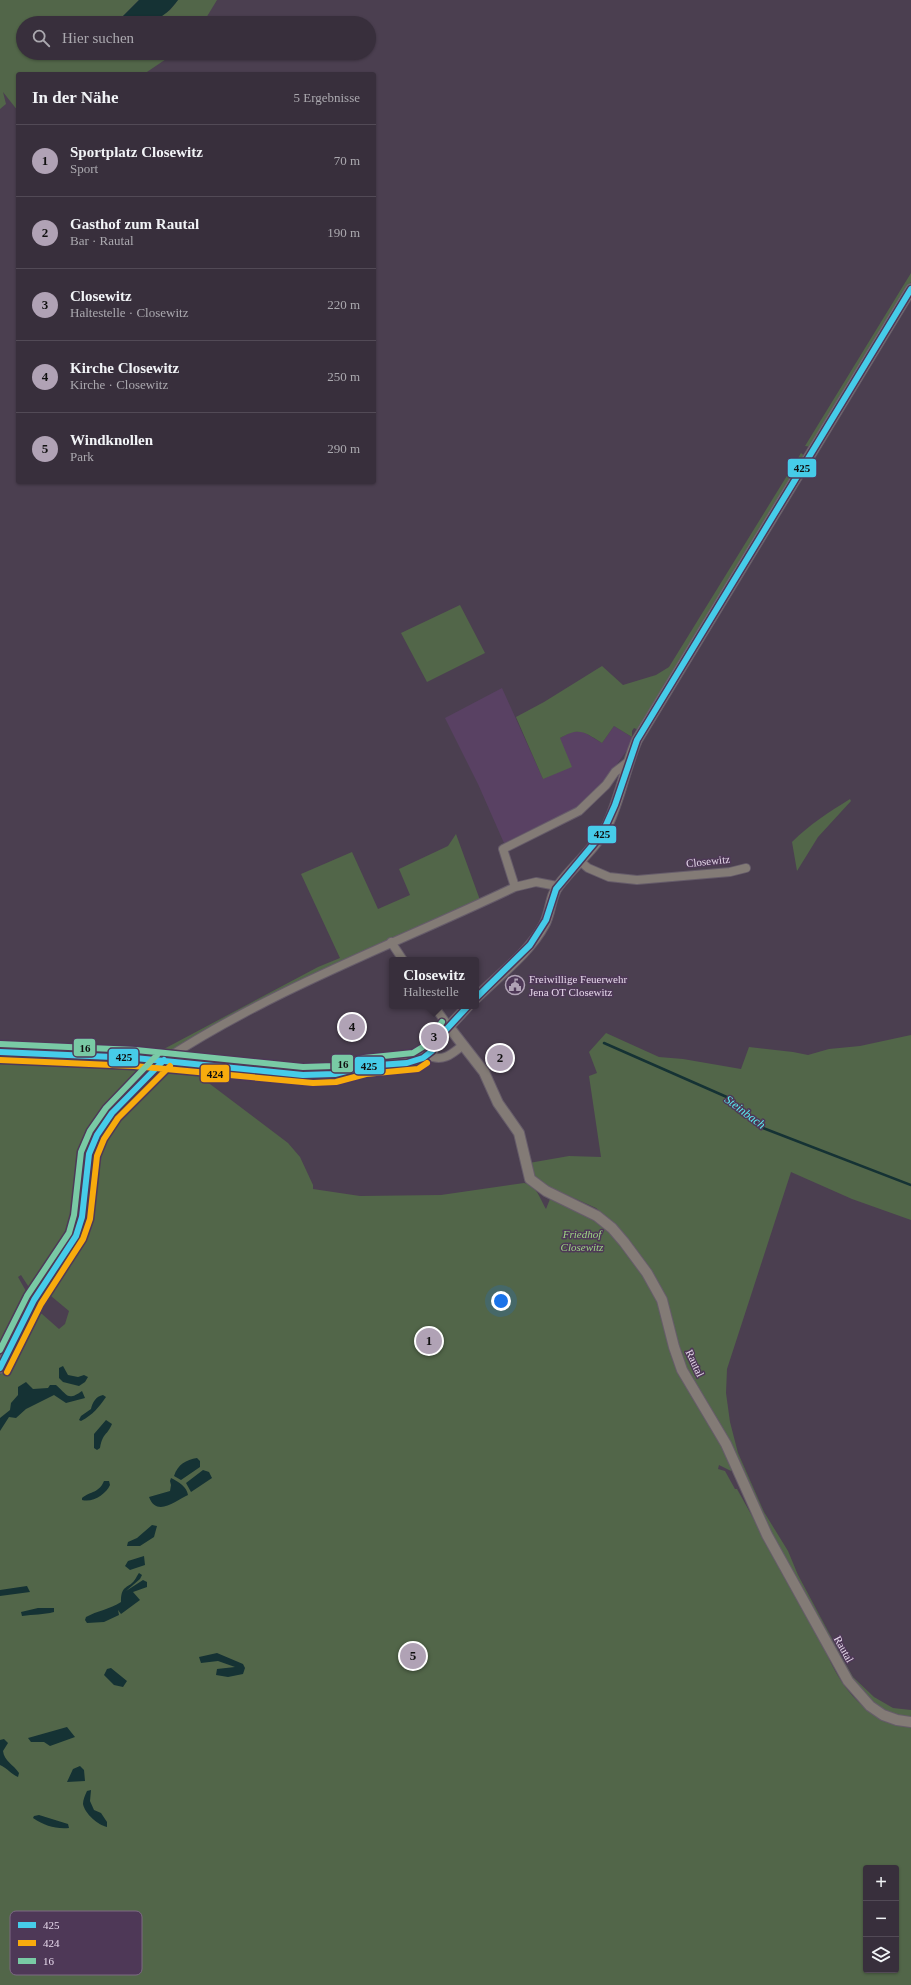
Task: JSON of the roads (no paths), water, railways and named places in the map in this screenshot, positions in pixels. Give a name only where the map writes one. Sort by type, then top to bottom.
[{"type":"street","points":[[479,995],[533,941],[545,924],[557,886],[581,862],[606,827],[620,792],[628,762],[639,737],[911,289]]},
{"type":"street","points":[[515,887],[503,849],[579,811],[606,785],[615,772],[628,762]]},
{"type":"street","name":"Closewitz","points":[[581,862],[588,868],[609,877],[637,880],[730,872],[746,868]]},
{"type":"street","points":[[0,1368],[34,1300],[65,1254],[78,1231],[89,1154],[97,1134],[112,1113],[164,1060],[187,1045],[326,972],[515,887],[536,882],[557,886]]},
{"type":"street","points":[[391,942],[401,957]]},
{"type":"street","points":[[436,1009],[449,1027]]},
{"type":"street","points":[[0,1052],[164,1060],[313,1075],[335,1074],[365,1066],[407,1063],[428,1055],[449,1027],[465,1009]]},
{"type":"street","name":"Rautal","points":[[449,1027],[484,1072],[498,1103],[519,1133],[530,1179],[546,1191],[597,1216],[612,1228],[624,1242],[658,1290],[666,1311],[674,1347],[682,1370],[726,1444],[767,1535],[848,1681],[858,1695],[883,1715],[897,1720],[911,1722]]},
{"type":"street","points":[[428,1055],[434,1058],[444,1058],[463,1045]]},
{"type":"waterway","name":"Steinbach","points":[[604,1043],[729,1098],[763,1128],[911,1185]]},
{"type":"place","name":"Freiwillige Feuerwehr Jena OT Closewitz","points":[[515,985]]},
{"type":"place","name":"Kirche Closewitz","points":[[352,1027]]},
{"type":"place","name":"Closewitz","points":[[434,1037]]},
{"type":"place","name":"Gasthof zum Rautal","points":[[500,1058]]},
{"type":"place","name":"Sportplatz Closewitz","points":[[429,1341]]},
{"type":"place","name":"Windknollen","points":[[413,1656]]},
{"type":"park label","name":"Friedhof Closewitz","points":[[582,1240]]}]
